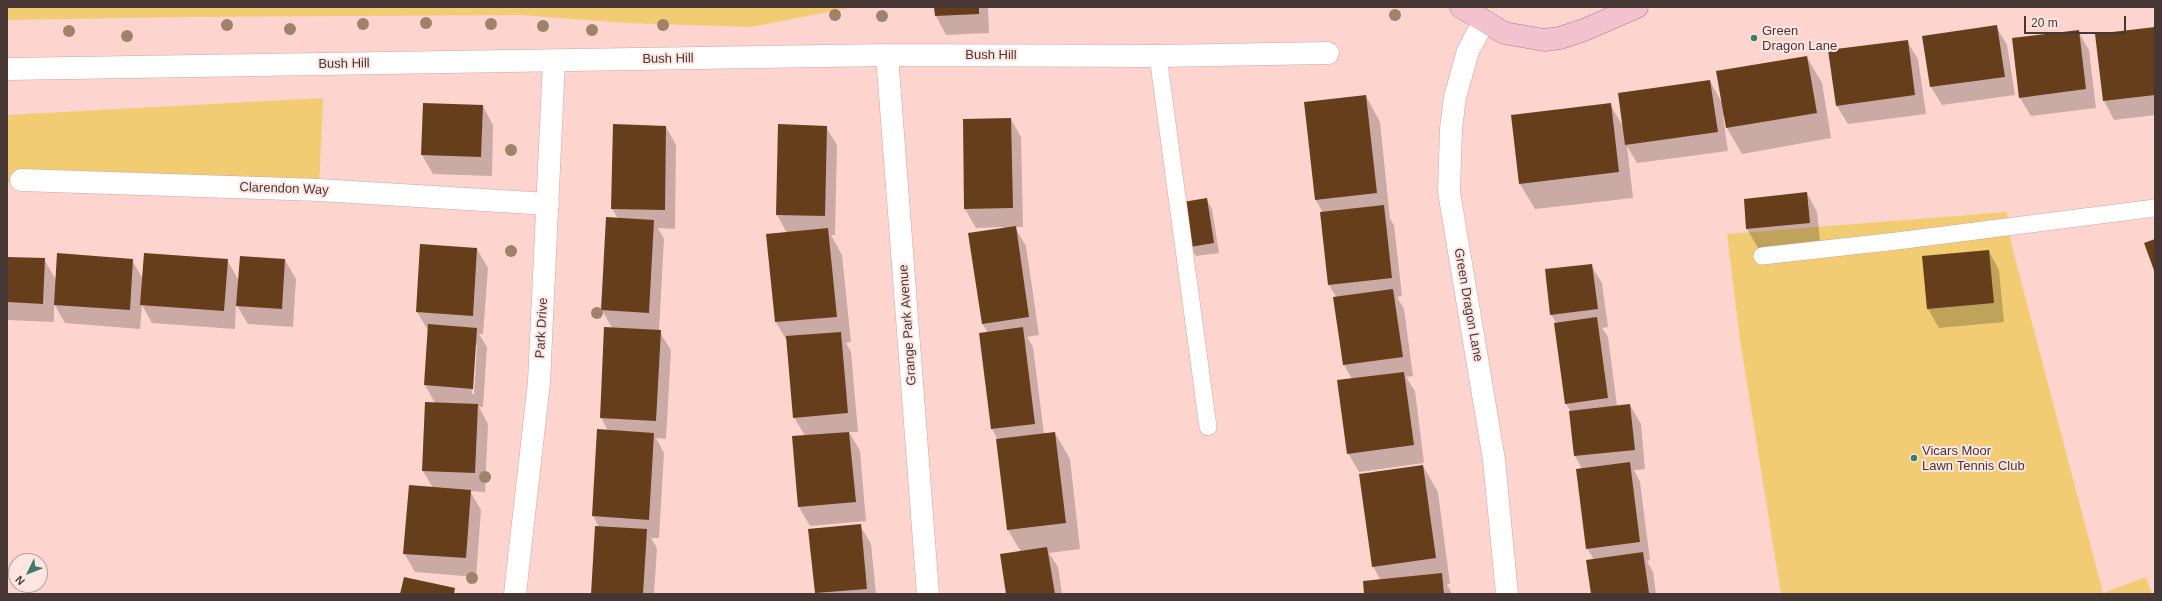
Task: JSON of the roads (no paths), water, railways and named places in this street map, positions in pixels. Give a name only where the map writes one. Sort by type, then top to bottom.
[{"type":"main road","points":[[1461,7],[1504,33],[1544,40],[1560,38],[1637,7]]},
{"type":"street","name":"Green Dragon Lane","points":[[1484,21],[1468,51],[1455,97],[1451,129],[1449,192],[1494,460],[1507,594]]},
{"type":"street","name":"Bush Hill","points":[[7,69],[888,55],[1158,56],[1328,53]]},
{"type":"street","name":"Grange Park Avenue","points":[[888,55],[928,594]]},
{"type":"street","name":"Park Drive","points":[[515,594],[539,382],[554,61]]},
{"type":"street","name":"Clarendon Way","points":[[21,180],[319,190],[548,204]]},
{"type":"lane","points":[[1158,56],[1208,427]]},
{"type":"lane","points":[[1762,256],[1897,241],[2155,208]]},
{"type":"place","name":"Green Dragon Lane","points":[[1754,38]]},
{"type":"place","name":"Vicars Moor Lawn Tennis Club","points":[[1914,458]]}]
